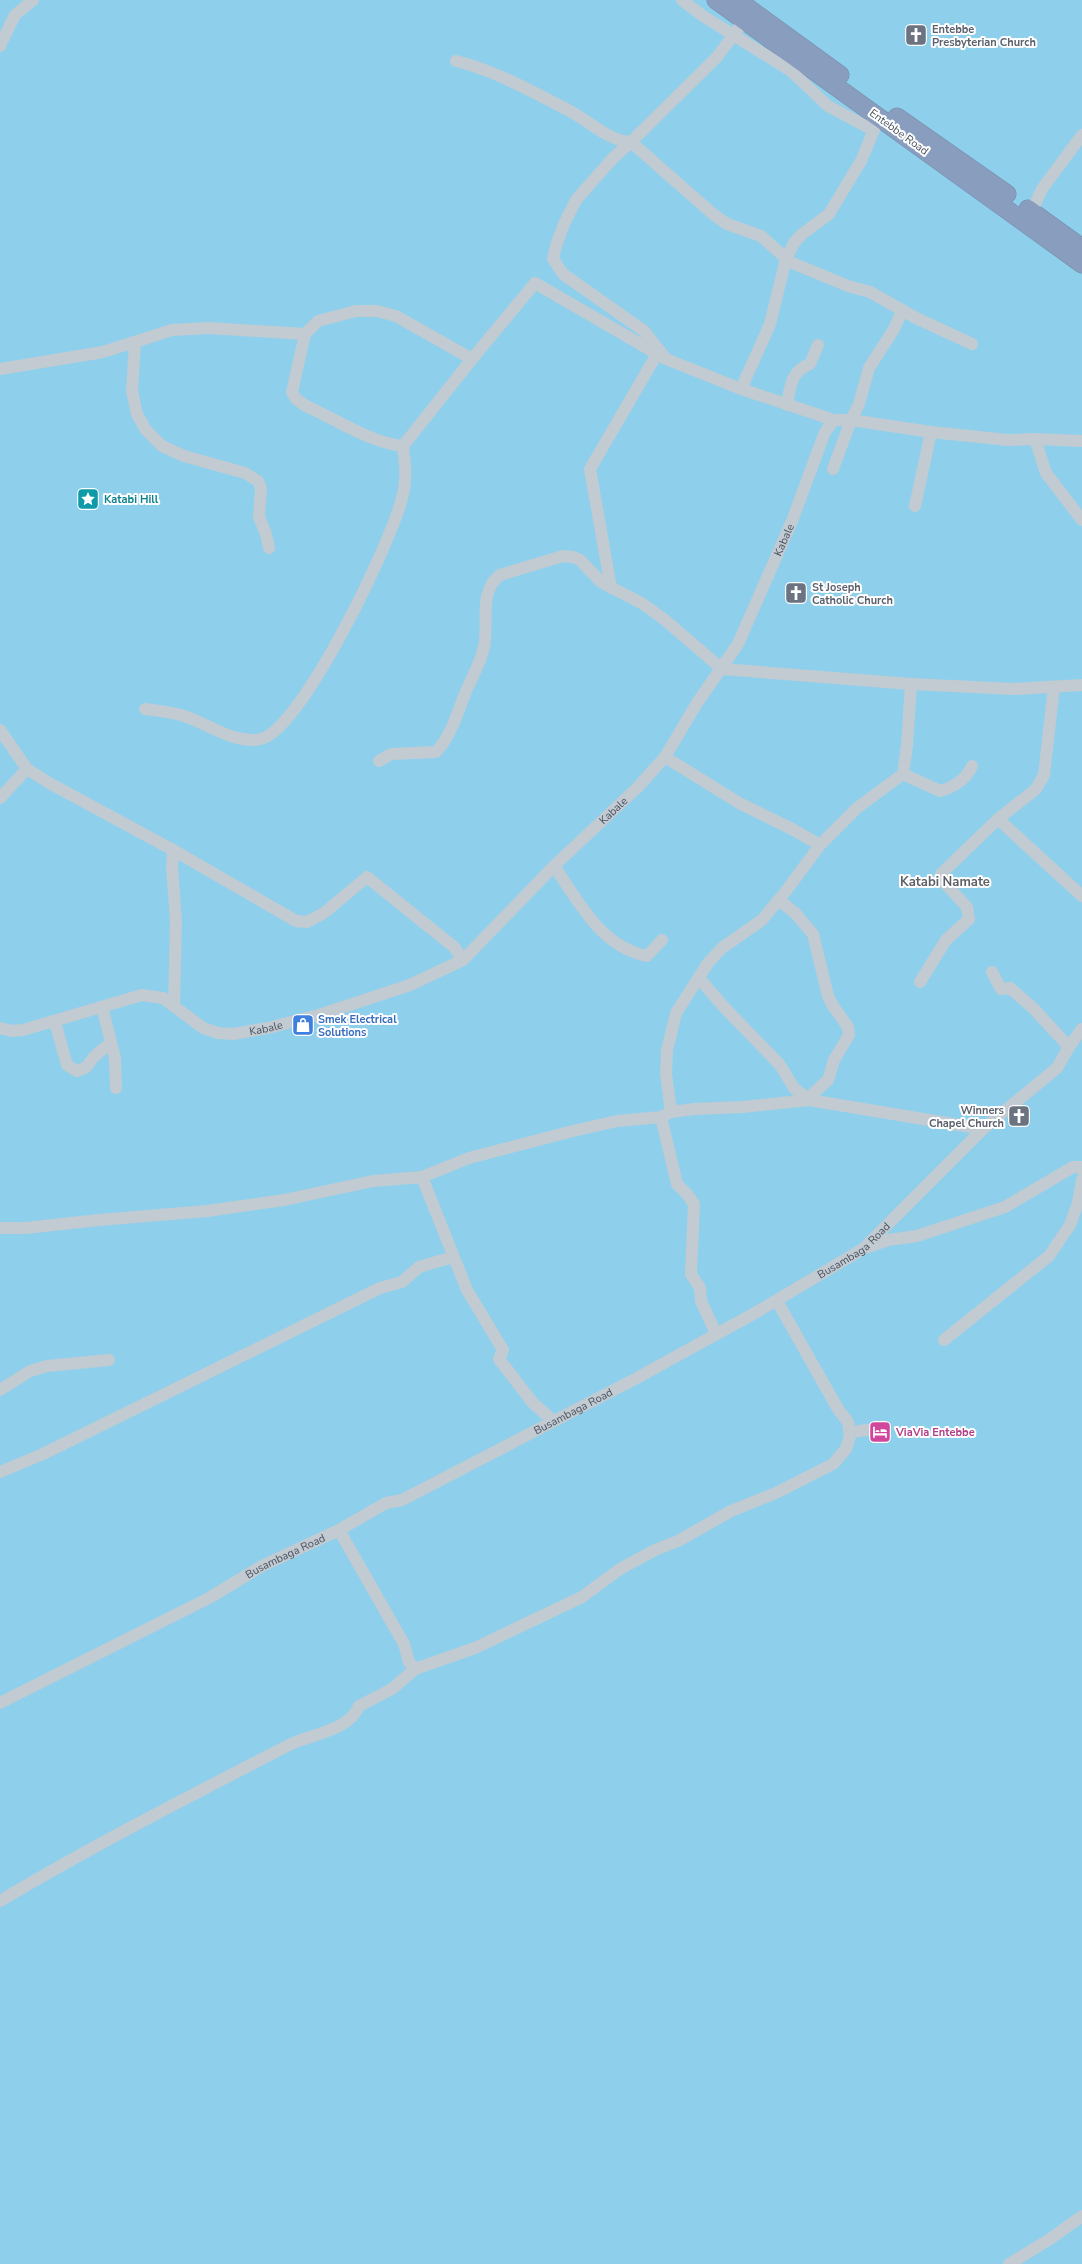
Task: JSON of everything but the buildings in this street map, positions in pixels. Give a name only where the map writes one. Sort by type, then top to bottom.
[{"type":"highway","name":"Entebbe Road","points":[[716,0],[739,29],[1082,264]]},
{"type":"highway","name":"Entebbe Road","points":[[737,0],[880,105],[956,156],[1082,248]]},
{"type":"street","points":[[0,46],[15,15],[33,0]]},
{"type":"street","points":[[662,357],[644,331],[563,274],[554,259],[561,231],[576,200],[613,158],[717,57],[739,29],[682,0]]},
{"type":"street","points":[[456,61],[502,77],[570,112],[616,140],[631,142],[714,215],[727,224],[761,236],[786,259],[848,286],[870,292],[902,311],[972,344]]},
{"type":"street","points":[[741,389],[770,324],[786,259],[794,243],[829,214],[861,161],[876,124]]},
{"type":"street","points":[[1032,212],[1042,189],[1082,136]]},
{"type":"street","points":[[145,709],[181,715],[200,721],[229,736],[260,739],[273,734],[307,692],[345,630],[375,567],[403,495],[407,471],[403,446],[535,283],[662,357],[741,389],[834,420],[851,420],[931,432],[1008,440],[1035,438],[1082,441]]},
{"type":"street","points":[[403,446],[388,444],[372,438],[306,406],[296,399],[292,392],[305,334],[318,321],[356,310],[377,311],[396,316],[414,325],[472,359]]},
{"type":"street","points":[[833,469],[851,420],[859,404],[869,368],[894,329],[902,311]]},
{"type":"street","points":[[0,369],[88,355],[135,343],[172,330],[208,328],[305,334]]},
{"type":"street","points":[[135,343],[132,391],[137,414],[146,430],[162,446],[184,456],[245,473],[258,481],[260,488],[259,517],[266,534],[269,548]]},
{"type":"street","points":[[787,405],[789,388],[796,372],[800,367],[810,364],[818,345]]},
{"type":"street","points":[[611,588],[590,469],[662,357]]},
{"type":"street","name":"Kabale","points":[[0,1028],[12,1031],[23,1030],[55,1022],[142,995],[163,998],[203,1028],[232,1034],[268,1028],[322,1014],[410,986],[463,960],[554,866],[638,787],[665,757],[697,703],[738,644],[814,464],[825,432],[834,420]]},
{"type":"street","points":[[915,506],[931,432]]},
{"type":"street","points":[[1035,438],[1046,473],[1082,520]]},
{"type":"street","points":[[379,761],[391,754],[436,752],[444,744],[467,688],[477,670],[484,647],[488,589],[492,581],[500,575],[563,556],[573,557],[580,560],[601,582],[643,604],[665,620],[722,669],[911,684],[1014,689],[1081,684]]},
{"type":"street","points":[[716,1334],[701,1301],[700,1288],[691,1274],[694,1204],[688,1194],[677,1184],[666,1115],[667,1050],[676,1013],[699,978],[722,948],[762,920],[779,900],[820,845],[857,808],[903,774],[907,745],[911,684]]},
{"type":"street","points":[[920,982],[946,940],[969,919],[967,907],[941,879],[941,874],[998,819],[1036,788],[1044,775],[1054,687]]},
{"type":"street","points":[[0,730],[27,769],[89,805],[173,850],[279,913],[302,922],[308,922],[324,912],[368,877],[454,946],[463,960]]},
{"type":"street","points":[[665,757],[739,803],[792,829],[820,845]]},
{"type":"street","points":[[903,774],[940,791],[954,788],[969,773],[972,766]]},
{"type":"street","points":[[0,798],[27,769]]},
{"type":"street","points":[[998,819],[1082,896]]},
{"type":"street","points":[[173,850],[172,867],[176,936],[174,1005]]},
{"type":"street","points":[[554,866],[596,926],[612,941],[636,954],[647,956],[662,940]]},
{"type":"street","points":[[779,900],[795,914],[813,934],[828,996],[833,1006],[848,1027],[849,1034],[834,1060],[828,1080],[808,1099]]},
{"type":"street","points":[[992,972],[1001,989],[1010,988],[1034,1009],[1069,1046]]},
{"type":"street","points":[[699,978],[723,1006],[780,1065],[794,1088],[808,1099]]},
{"type":"street","points":[[102,1007],[115,1058],[116,1088]]},
{"type":"street","points":[[55,1022],[67,1065],[77,1071],[86,1068],[96,1054],[104,1051],[111,1042]]},
{"type":"street","name":"Busambaga Road","points":[[0,1703],[209,1598],[262,1566],[340,1530],[386,1503],[402,1500],[635,1379],[777,1301],[863,1249],[983,1129],[1014,1106],[1057,1068],[1069,1046],[1082,1029]]},
{"type":"street","points":[[0,1228],[24,1228],[207,1211],[313,1195],[373,1181],[422,1177],[469,1158],[616,1121],[808,1099],[983,1129]]},
{"type":"street","points":[[863,1249],[888,1240],[917,1236],[1005,1207],[1073,1167],[1081,1167],[1082,1170]]},
{"type":"street","points":[[422,1177],[467,1290],[503,1350],[500,1359],[532,1402],[553,1421]]},
{"type":"street","points":[[944,1340],[1049,1256],[1070,1225],[1078,1203],[1082,1180]]},
{"type":"street","points":[[0,1472],[43,1454],[380,1288],[402,1282],[419,1267],[453,1257]]},
{"type":"street","points":[[0,1901],[178,1801],[295,1742],[329,1731],[355,1715],[358,1706],[392,1689],[415,1669],[475,1648],[582,1597],[620,1569],[655,1550],[678,1541],[732,1511],[776,1493],[833,1464],[846,1449],[850,1432],[848,1422],[838,1409],[777,1301]]},
{"type":"street","points":[[0,1390],[35,1369],[109,1360]]},
{"type":"street","points":[[850,1432],[875,1429]]},
{"type":"street","points":[[340,1530],[404,1644],[408,1662],[415,1669]]},
{"type":"street","points":[[1009,2264],[1050,2239],[1082,2216]]},
{"type":"water","points":[[0,0],[1082,0],[1082,2264],[0,2264]]},
{"type":"place","name":"Entebbe Presbyterian Church","points":[[916,35]]},
{"type":"place","name":"Katabi Hill","points":[[88,499]]},
{"type":"place","name":"St Joseph Catholic Church","points":[[796,593]]},
{"type":"place","name":"Smek Electrical Solutions","points":[[303,1025]]},
{"type":"place","name":"Winners Chapel Church","points":[[1019,1116]]},
{"type":"place","name":"ViaVia Entebbe","points":[[880,1432]]},
{"type":"district","name":"Katabi Namate","points":[[945,882]]}]
